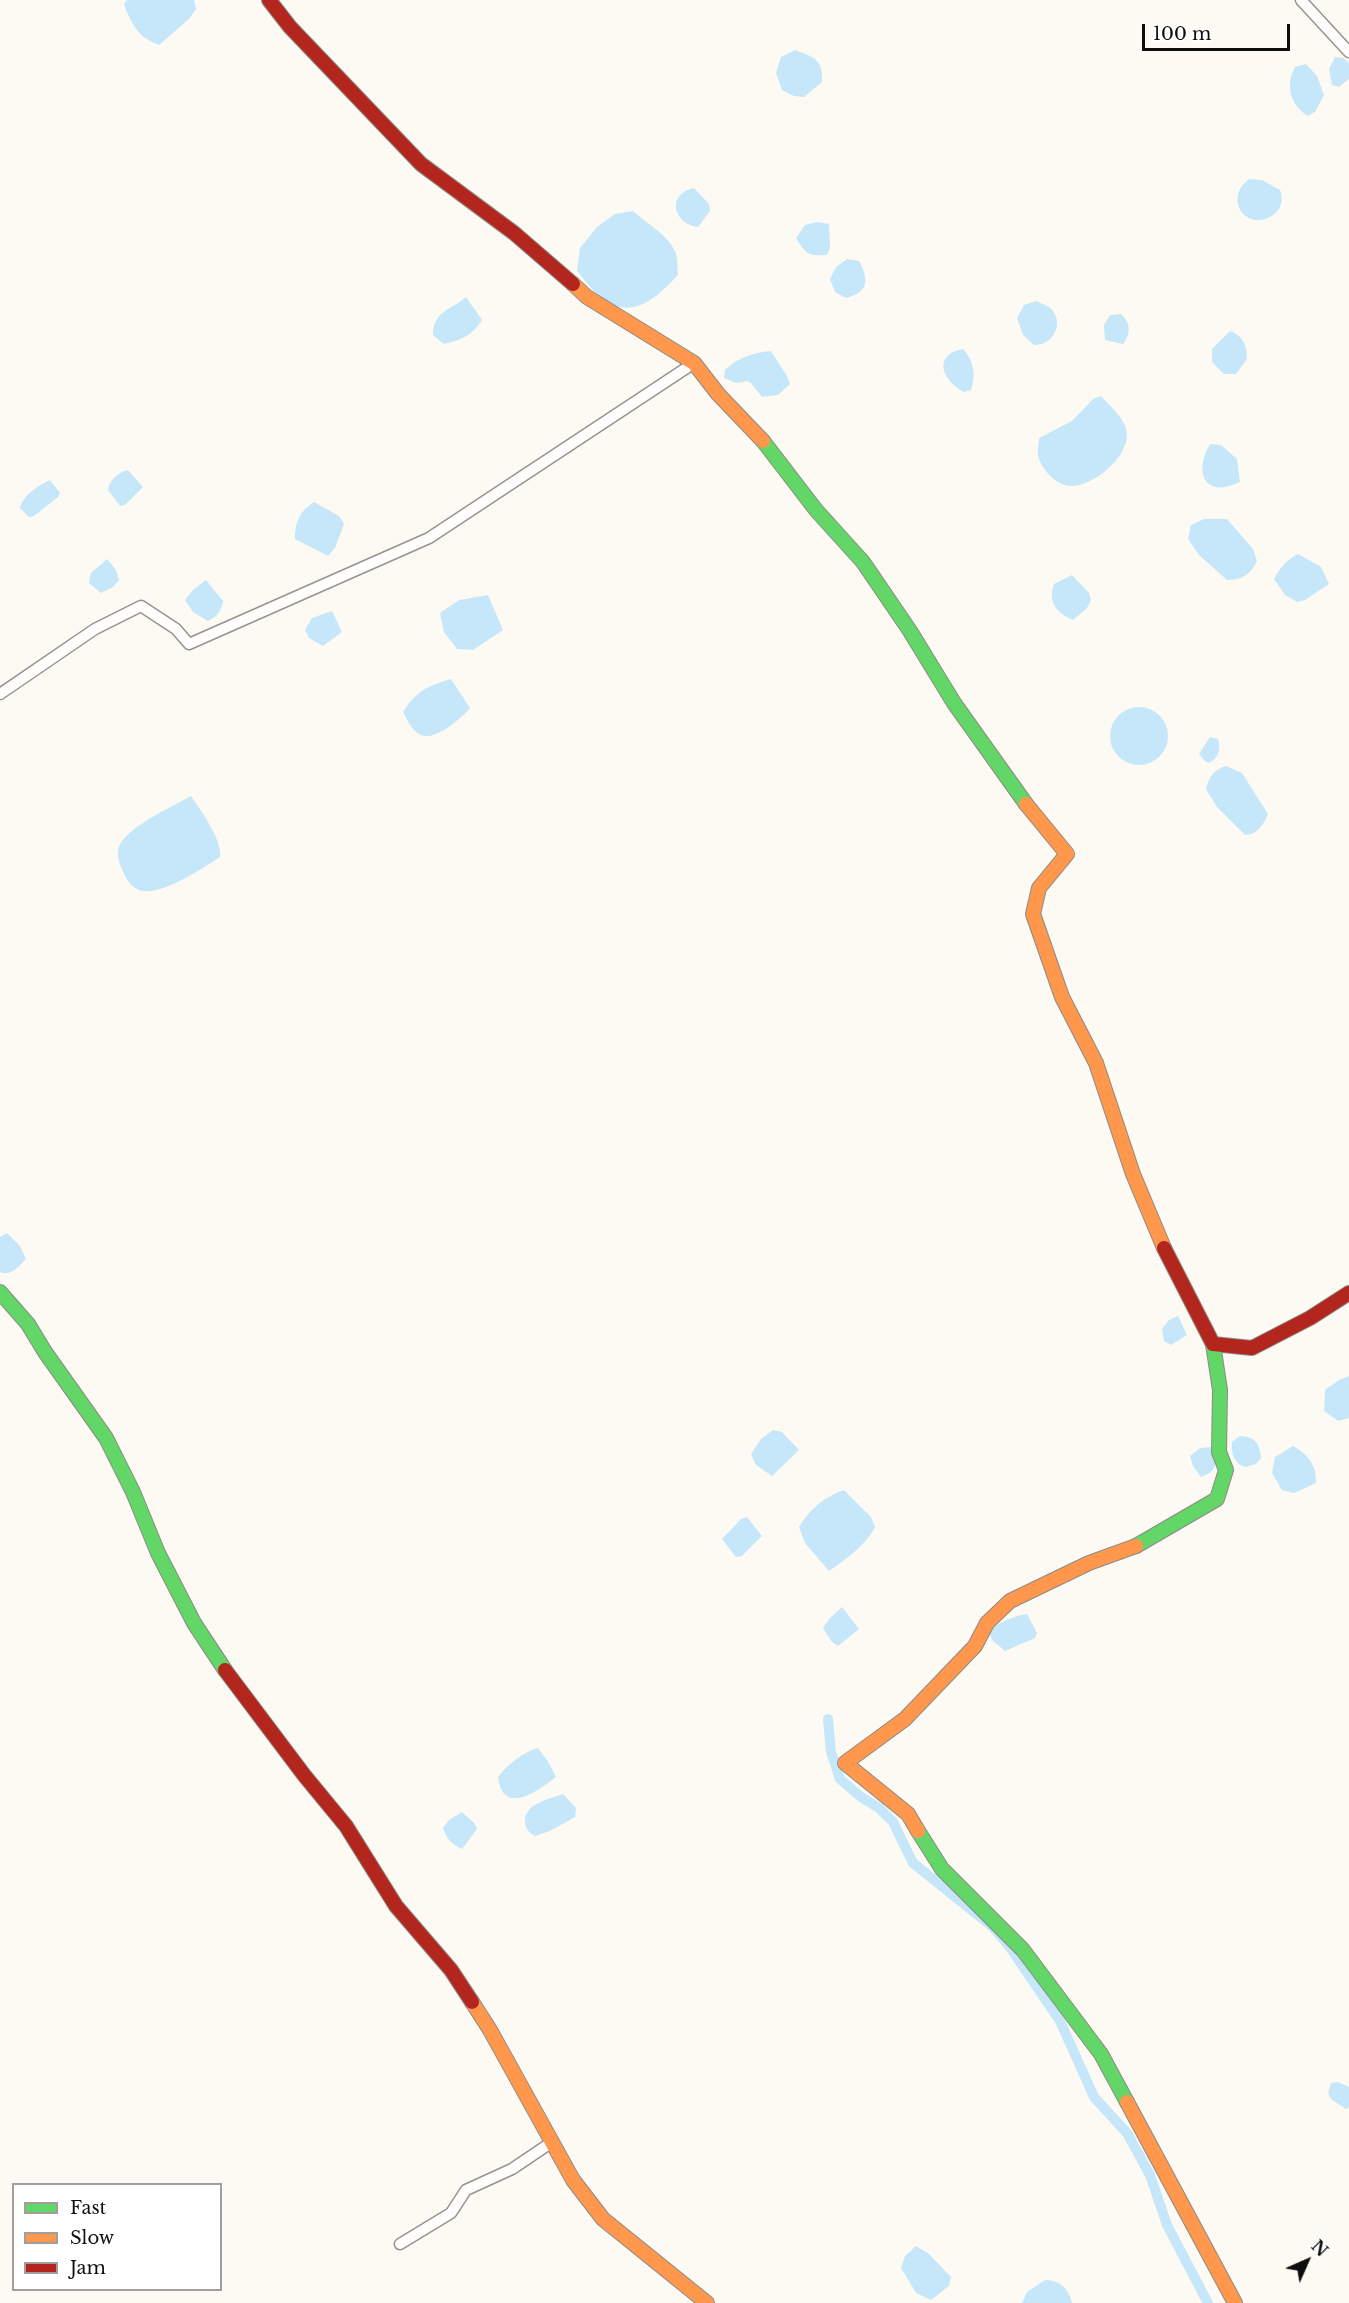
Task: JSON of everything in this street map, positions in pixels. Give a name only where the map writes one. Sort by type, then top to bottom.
[{"type":"street","points":[[269,0],[290,27],[421,164],[514,233],[587,297],[694,363],[718,394],[765,443],[816,510],[863,562],[954,703],[1024,801],[1067,854],[1040,888],[1033,914],[1062,997],[1096,1063],[1133,1174],[1160,1240],[1213,1344],[1220,1390],[1219,1452],[1226,1470],[1217,1499],[1141,1544],[1089,1563],[1010,1601],[987,1623],[975,1646],[913,1711],[884,1736],[845,1763],[908,1815],[942,1869],[1023,1950],[1101,2054],[1235,2303]]},
{"type":"street","points":[[1301,0],[1349,52]]},
{"type":"street","points":[[0,694],[95,628],[141,606],[176,629],[189,644],[429,538],[694,363]]},
{"type":"street","points":[[0,1292],[28,1324],[106,1438],[133,1492],[158,1553],[194,1623],[214,1655],[304,1775],[346,1826],[396,1906],[451,1970],[490,2030],[573,2180],[603,2219],[707,2303]]},
{"type":"street","points":[[1213,1344],[1252,1348],[1310,1318],[1349,1293]]},
{"type":"street","points":[[400,2244],[451,2213],[466,2190],[512,2169],[552,2142]]},
{"type":"water","points":[[127,0],[194,0],[196,9],[189,19],[159,45],[146,38],[137,29],[124,4]]},
{"type":"water","points":[[795,50],[812,57],[821,68],[822,82],[804,97],[794,96],[782,90],[776,73],[781,57]]},
{"type":"water","points":[[1335,57],[1343,58],[1349,63],[1349,79],[1339,87],[1332,85],[1329,69]]},
{"type":"water","points":[[1306,64],[1317,76],[1324,95],[1315,112],[1308,116],[1293,100],[1290,88],[1295,67]]},
{"type":"water","points":[[1249,179],[1262,180],[1280,190],[1282,200],[1279,208],[1266,219],[1249,218],[1242,213],[1238,204],[1238,193]]},
{"type":"water","points":[[694,188],[709,204],[710,211],[698,227],[683,220],[676,209],[679,196]]},
{"type":"water","points":[[633,211],[662,234],[671,245],[677,256],[678,275],[644,304],[624,308],[602,299],[577,271],[580,248],[597,227],[615,214]]},
{"type":"water","points":[[817,222],[829,224],[830,248],[827,255],[808,253],[796,238],[805,225]]},
{"type":"water","points":[[847,259],[859,261],[865,284],[859,292],[846,298],[835,292],[830,279],[836,267]]},
{"type":"water","points":[[466,297],[482,320],[466,336],[444,344],[433,335],[436,321],[444,312]]},
{"type":"water","points":[[1036,301],[1052,309],[1057,323],[1050,339],[1034,345],[1023,335],[1017,318],[1024,305]]},
{"type":"water","points":[[1121,314],[1128,325],[1129,332],[1126,340],[1123,344],[1105,340],[1104,325],[1110,315]]},
{"type":"water","points":[[1230,331],[1243,342],[1247,359],[1236,374],[1224,374],[1212,362],[1212,349]]},
{"type":"water","points":[[963,349],[970,358],[974,374],[971,390],[964,392],[950,381],[944,369],[947,357]]},
{"type":"water","points":[[771,351],[790,384],[778,395],[762,397],[747,381],[736,383],[724,378],[725,370],[735,362],[752,354]]},
{"type":"water","points":[[1101,396],[1125,425],[1127,439],[1124,449],[1110,467],[1090,481],[1070,486],[1060,483],[1050,476],[1040,461],[1039,438],[1072,421],[1093,399]]},
{"type":"water","points":[[1210,444],[1221,445],[1237,459],[1240,482],[1218,487],[1206,480],[1203,465]]},
{"type":"water","points":[[128,470],[143,487],[125,505],[120,506],[108,490],[115,477]]},
{"type":"water","points":[[50,480],[60,493],[58,497],[34,516],[29,517],[20,508],[24,499]]},
{"type":"water","points":[[314,502],[339,516],[344,524],[335,548],[328,556],[295,539],[299,518]]},
{"type":"water","points":[[1204,519],[1227,519],[1253,549],[1257,561],[1248,573],[1241,578],[1227,580],[1199,555],[1188,539],[1191,525]]},
{"type":"water","points":[[1298,554],[1321,567],[1329,584],[1305,600],[1297,602],[1285,595],[1274,579],[1284,565]]},
{"type":"water","points":[[107,559],[116,570],[119,580],[113,587],[101,593],[89,583],[91,573]]},
{"type":"water","points":[[1072,575],[1089,593],[1091,600],[1087,608],[1073,620],[1058,610],[1052,596],[1054,584]]},
{"type":"water","points":[[206,580],[223,601],[218,613],[208,621],[193,612],[185,600]]},
{"type":"water","points":[[488,595],[503,630],[473,650],[457,649],[444,632],[440,613],[459,600]]},
{"type":"water","points":[[332,611],[342,632],[323,646],[309,638],[305,630],[312,618]]},
{"type":"water","points":[[451,679],[470,708],[443,731],[430,736],[417,733],[403,712],[423,690]]},
{"type":"water","points":[[1133,707],[1145,707],[1160,715],[1168,730],[1168,742],[1160,757],[1145,765],[1133,765],[1118,757],[1110,742],[1110,730],[1118,715]]},
{"type":"water","points":[[1210,737],[1218,739],[1219,750],[1215,759],[1208,763],[1199,754]]},
{"type":"water","points":[[1226,766],[1242,773],[1268,814],[1262,825],[1249,835],[1245,835],[1217,807],[1206,789],[1213,774]]},
{"type":"water","points":[[191,796],[215,834],[220,857],[167,887],[145,891],[137,889],[125,877],[121,867],[118,854],[120,844],[145,821]]},
{"type":"water","points":[[7,1233],[20,1246],[26,1259],[14,1270],[4,1273],[0,1272],[0,1237]]},
{"type":"water","points":[[1178,1316],[1187,1335],[1171,1345],[1164,1341],[1162,1329],[1169,1320]]},
{"type":"water","points":[[1349,1376],[1349,1418],[1338,1421],[1324,1411],[1325,1390]]},
{"type":"water","points":[[773,1430],[782,1432],[799,1450],[772,1476],[756,1465],[751,1454],[761,1439]]},
{"type":"water","points":[[1240,1436],[1253,1439],[1258,1445],[1261,1458],[1256,1464],[1242,1466],[1234,1458],[1232,1442]]},
{"type":"water","points":[[1293,1446],[1310,1461],[1316,1477],[1316,1483],[1294,1493],[1282,1490],[1272,1473],[1275,1457]]},
{"type":"water","points":[[1211,1447],[1215,1462],[1214,1469],[1201,1477],[1193,1466],[1190,1456],[1200,1448]]},
{"type":"water","points":[[844,1490],[871,1517],[875,1527],[861,1546],[829,1571],[805,1543],[799,1527],[818,1504]]},
{"type":"water","points":[[747,1517],[762,1536],[742,1556],[736,1557],[722,1539],[741,1519]]},
{"type":"water","points":[[842,1607],[859,1629],[838,1646],[831,1641],[823,1628]]},
{"type":"water","points":[[1027,1614],[1037,1633],[1035,1638],[1005,1651],[992,1640],[989,1632],[997,1625]]},
{"type":"water","points":[[538,1748],[556,1777],[531,1794],[514,1798],[507,1796],[501,1789],[498,1777],[516,1759]]},
{"type":"water","points":[[563,1794],[576,1808],[575,1817],[550,1831],[535,1836],[525,1824],[529,1810],[539,1803]]},
{"type":"water","points":[[462,1812],[477,1829],[462,1849],[450,1841],[443,1828],[449,1820]]},
{"type":"water","points":[[1338,2082],[1349,2087],[1349,2107],[1346,2109],[1331,2099],[1328,2093],[1331,2083]]},
{"type":"water","points":[[916,2246],[929,2254],[951,2277],[949,2286],[931,2300],[916,2293],[901,2268],[905,2256]]},
{"type":"water","points":[[1045,2280],[1063,2286],[1072,2303],[1022,2303],[1027,2292]]},
{"type":"waterway","points":[[828,1719],[831,1752],[840,1779],[861,1797],[879,1808],[893,1822],[913,1863],[993,1927],[1009,1946],[1060,2021],[1094,2097],[1127,2133],[1150,2175],[1167,2225],[1208,2303]]},
{"type":"traffic: fast","points":[[763,441],[816,510],[863,562],[910,631],[954,703],[1026,804]]},
{"type":"traffic: fast","points":[[0,1292],[28,1324],[106,1438],[133,1492],[158,1553],[194,1623],[225,1670]]},
{"type":"traffic: fast","points":[[1136,1546],[1217,1499],[1226,1470],[1219,1452],[1220,1390],[1213,1344]]},
{"type":"traffic: fast","points":[[918,1831],[942,1869],[1023,1950],[1101,2054],[1127,2102]]},
{"type":"traffic: slow","points":[[573,284],[587,297],[694,363],[718,394],[763,441]]},
{"type":"traffic: slow","points":[[1026,804],[1067,854],[1039,888],[1033,914],[1062,997],[1096,1063],[1133,1174],[1164,1248]]},
{"type":"traffic: slow","points":[[918,1831],[908,1814],[845,1763],[905,1719],[975,1646],[987,1623],[1010,1601],[1089,1563],[1136,1546]]},
{"type":"traffic: slow","points":[[472,2002],[490,2030],[573,2180],[603,2219],[707,2303]]},
{"type":"traffic: slow","points":[[1127,2102],[1235,2303]]},
{"type":"traffic: jam","points":[[269,0],[290,27],[421,164],[514,233],[573,284]]},
{"type":"traffic: jam","points":[[1164,1248],[1213,1344],[1252,1348],[1310,1318],[1349,1293]]},
{"type":"traffic: jam","points":[[225,1670],[304,1775],[346,1826],[396,1906],[451,1970],[472,2002]]}]
